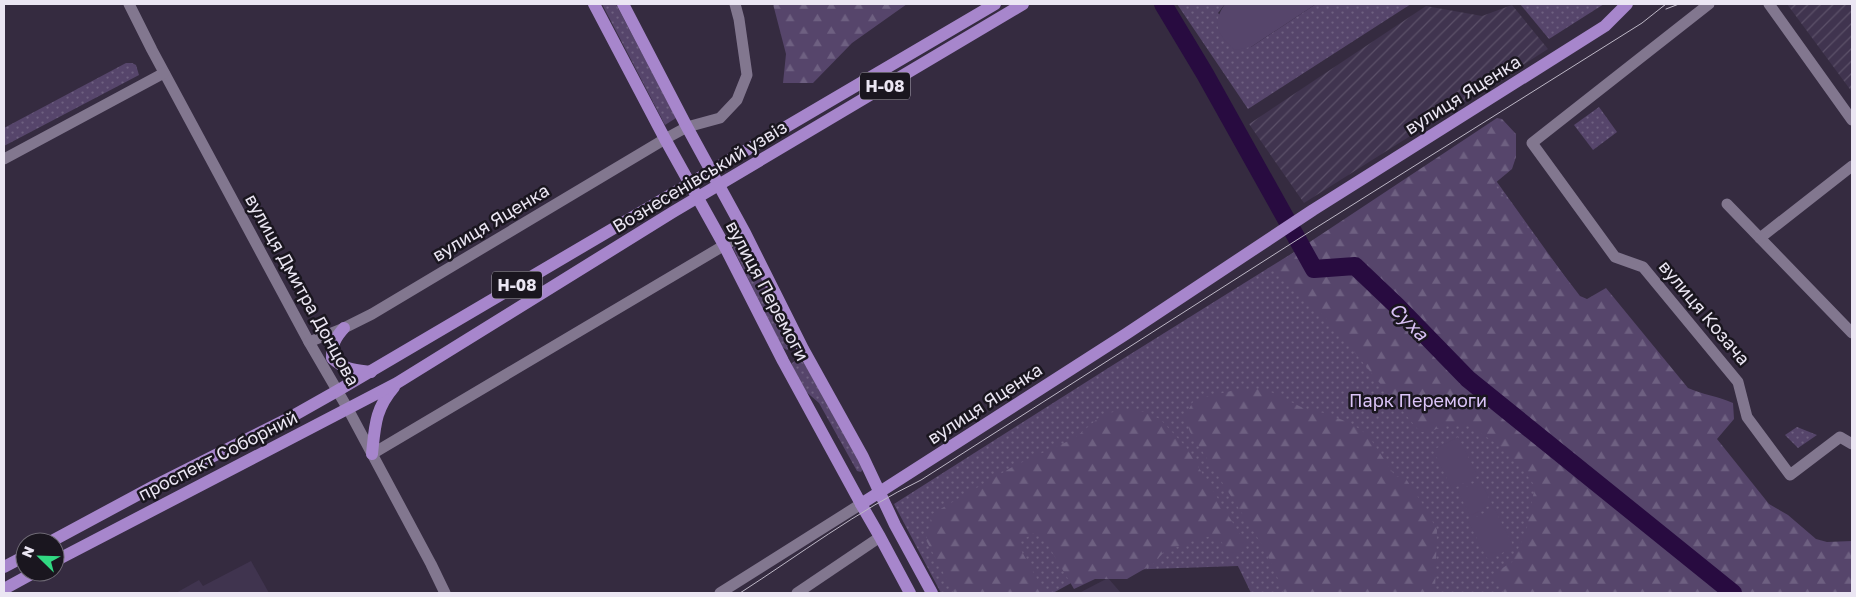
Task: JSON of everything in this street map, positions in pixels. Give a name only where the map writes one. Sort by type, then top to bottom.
[{"type":"main road","name":"вулиця Перемоги","points":[[594,4],[665,139],[724,245],[783,361],[910,593]]},
{"type":"main road","name":"вулиця Перемоги","points":[[623,4],[745,233],[803,349],[863,456],[895,525],[932,593]]},
{"type":"main road","name":"Вознесенівський узвіз","points":[[371,372],[995,4]]},
{"type":"main road","name":"Вознесенівський узвіз","points":[[397,383],[673,212],[1023,4]]},
{"type":"main road","name":"вулиця Яценка","points":[[860,504],[1126,334],[1267,240],[1605,26],[1627,4]]},
{"type":"main road","points":[[344,328],[335,338],[332,345],[332,358],[340,366],[371,372]]},
{"type":"main road","points":[[783,361],[803,349]]},
{"type":"main road","name":"проспект Соборний","points":[[65,534],[154,486],[291,417],[371,372]]},
{"type":"main road","points":[[372,454],[375,425],[379,412],[384,399],[397,383]]},
{"type":"main road","name":"проспект Соборний","points":[[65,557],[397,383]]},
{"type":"main road","points":[[4,589],[17,582]]},
{"type":"street","name":"вулиця Дмитра Донцова","points":[[129,4],[164,73],[309,342],[348,409],[445,593]]},
{"type":"street","name":"вулиця Яценка","points":[[309,342],[344,328],[378,311],[687,127],[720,118],[737,100],[747,75],[740,20],[735,4]]},
{"type":"street","name":"вулиця Козача","points":[[1709,4],[1532,143],[1615,257],[1643,267],[1738,382],[1747,417],[1790,475],[1840,437],[1852,444]]},
{"type":"street","points":[[1769,4],[1852,120]]},
{"type":"street","points":[[4,159],[164,73]]},
{"type":"street","points":[[1760,238],[1852,166]]},
{"type":"street","points":[[1727,204],[1852,333]]},
{"type":"street","points":[[372,454],[745,233]]},
{"type":"street","points":[[309,342],[332,358]]},
{"type":"street","name":"вулиця Яценка","points":[[720,593],[860,504]]},
{"type":"street","points":[[797,593],[880,537]]},
{"type":"shaded area","points":[[1787,4],[1852,4],[1852,92]]},
{"type":"shaded area","points":[[1512,5],[1548,49],[1304,203],[1249,124],[1426,6],[1482,16]]},
{"type":"shaded area","points":[[251,561],[269,593],[176,593],[199,580],[203,586]]},
{"type":"shaded area","points":[[1108,578],[1121,593],[1079,593]]},
{"type":"green space","points":[[602,4],[616,4],[676,118],[665,125]]},
{"type":"green space","points":[[773,4],[907,4],[852,43],[813,83],[783,83],[786,54]]},
{"type":"green space","points":[[1177,4],[1225,4],[1218,13],[1251,47],[1316,4],[1411,4],[1248,109]]},
{"type":"green space","points":[[1225,4],[1316,4],[1251,47],[1235,50],[1224,40],[1218,29],[1218,18]]},
{"type":"green space","points":[[1520,4],[1604,4],[1549,39]]},
{"type":"green space","points":[[126,63],[136,65],[139,75],[4,146],[4,128]]},
{"type":"green space","points":[[1599,107],[1617,132],[1593,150],[1574,125]]},
{"type":"green space","points":[[1497,118],[1502,119],[1516,134],[1516,157],[1512,169],[1494,184],[1580,296],[1587,299],[1606,288],[1688,388],[1733,403],[1734,419],[1717,439],[1769,504],[1788,515],[1816,539],[1827,542],[1852,541],[1852,593],[1504,593],[1493,574],[1512,562],[1526,532],[1535,486],[1501,447],[1469,425],[1447,424],[1432,431],[1420,432],[1327,319],[1272,267]]},
{"type":"green space","name":"Парк Перемоги","points":[[1469,143],[1601,327],[1851,593],[1251,593],[1238,566],[1093,571],[1053,593],[941,593],[894,504]]},
{"type":"green space","points":[[737,243],[742,243],[746,248],[794,342],[792,347],[787,350],[782,347],[733,248]]},
{"type":"green space","points":[[797,359],[804,363],[864,467],[861,472],[857,471],[819,403],[804,390],[791,364]]},
{"type":"green space","points":[[1265,389],[1303,408],[1328,414],[1352,424],[1368,435],[1395,476],[1406,479],[1426,509],[1437,530],[1435,590],[1432,593],[1284,593],[1266,551],[1190,432],[1185,416],[1194,400],[1235,390]]},
{"type":"green space","points":[[1129,409],[1144,412],[1160,419],[1186,447],[1246,544],[1242,552],[1229,557],[1223,552],[1222,542],[1211,536],[1164,552],[1153,564],[1127,579],[1095,579],[1074,589],[1039,530],[1017,543],[1045,593],[954,593],[926,540],[932,514],[1014,466],[1075,438],[1103,414]]},
{"type":"green space","points":[[1797,427],[1817,435],[1798,448],[1785,435]]},
{"type":"green space","points":[[1458,437],[1478,476],[1452,489],[1433,450]]},
{"type":"green space","points":[[1480,480],[1492,504],[1470,516],[1458,491]]},
{"type":"green space","points":[[1494,508],[1514,547],[1488,560],[1468,521]]},
{"type":"waterway","name":"Суха","points":[[1163,4],[1205,74],[1314,269],[1355,266],[1468,379],[1733,593]]},
{"type":"tram line","points":[[740,593],[851,519],[921,480],[1314,229],[1642,23],[1666,4]]},
{"type":"tram line","points":[[1666,9],[1679,4]]}]
